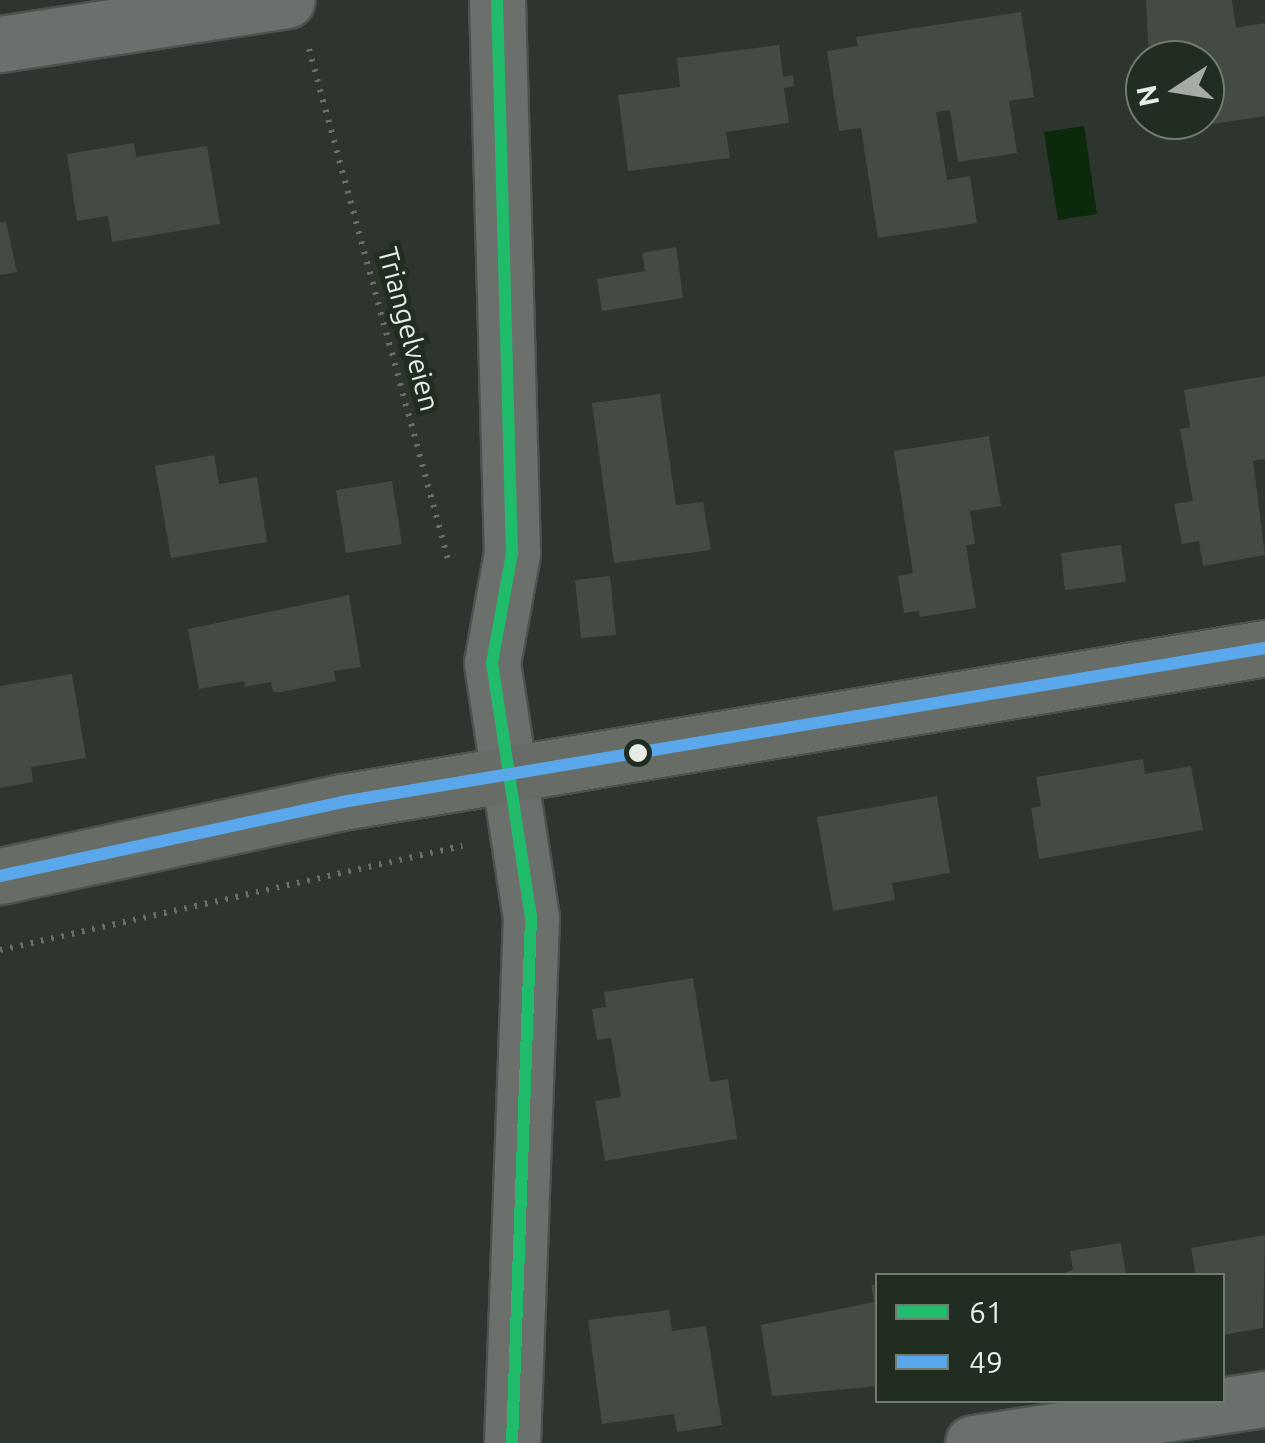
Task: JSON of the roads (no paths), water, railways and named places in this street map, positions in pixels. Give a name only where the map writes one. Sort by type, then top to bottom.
[{"type":"main road","points":[[0,876],[139,842],[507,773],[1265,648]]},
{"type":"street","points":[[497,0],[512,552],[492,664],[531,918],[512,1443]]},
{"type":"street","points":[[0,44],[296,18]]},
{"type":"street","points":[[973,1443],[1265,1399]]}]
